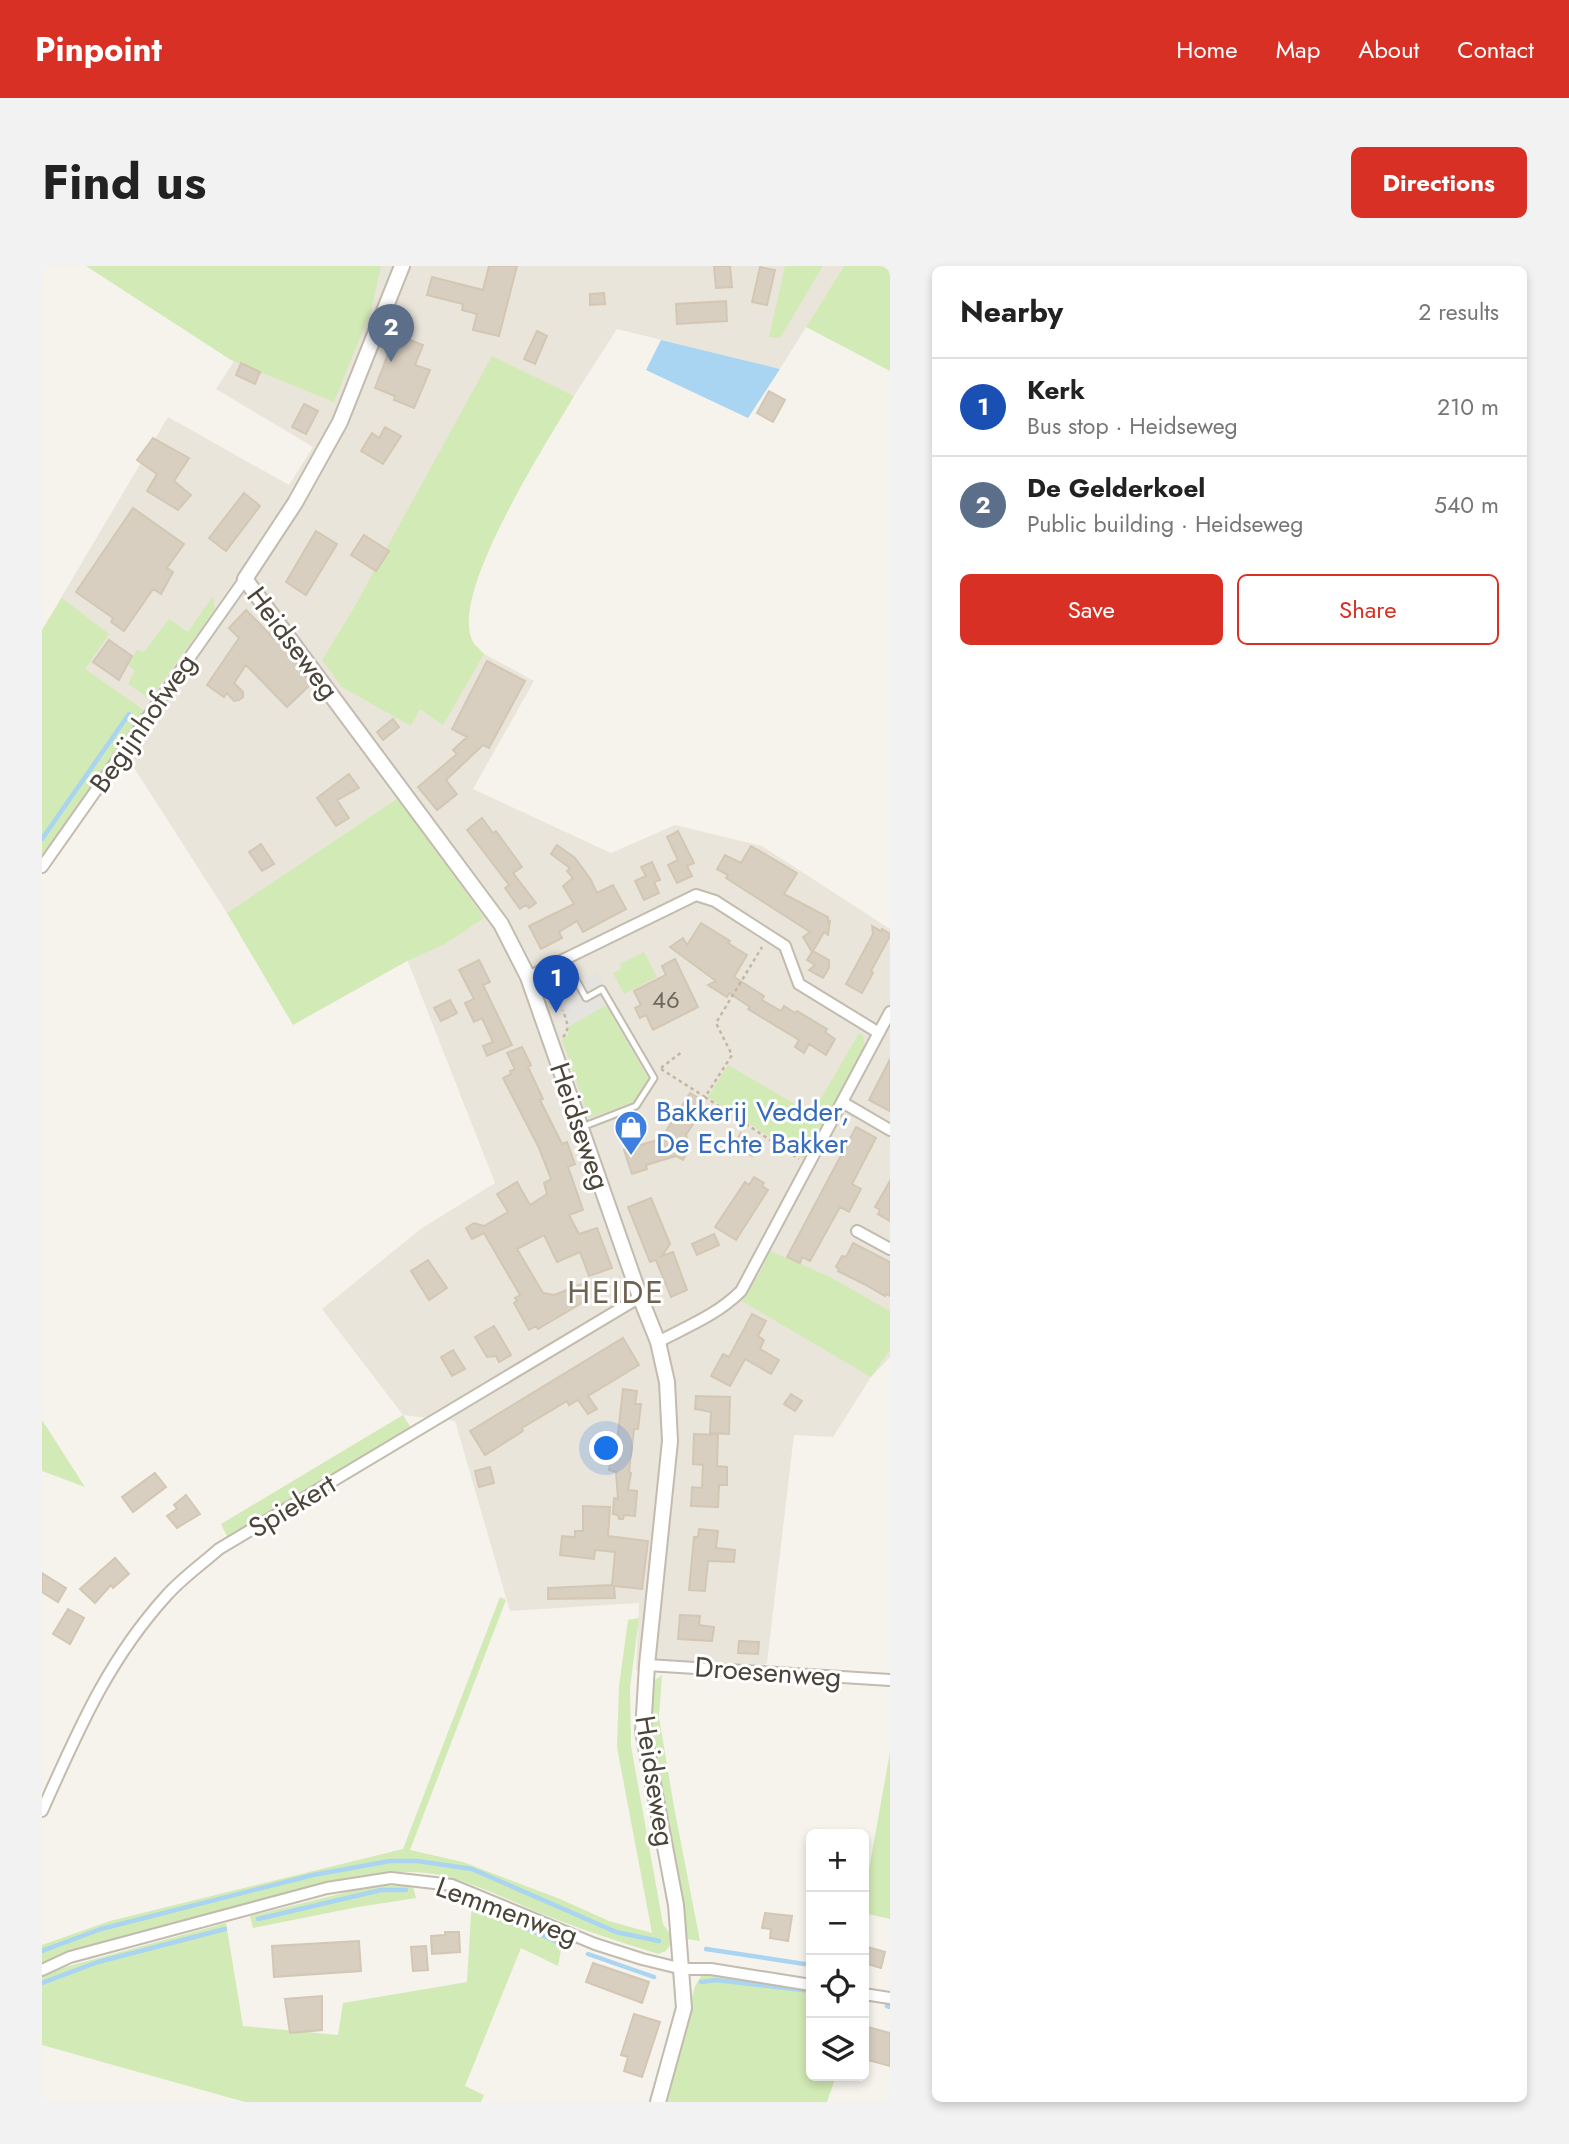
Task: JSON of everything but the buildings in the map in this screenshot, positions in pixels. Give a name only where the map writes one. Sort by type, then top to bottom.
[{"type":"street","name":"Heidseweg","points":[[402,266],[340,422],[295,503],[245,579],[501,924],[528,977],[658,1342],[667,1382],[670,1441],[643,1709],[646,1756],[676,1905],[684,2008],[658,2102]]},
{"type":"street","name":"Begijnhofweg","points":[[42,867],[245,579]]},
{"type":"street","points":[[528,977],[696,895],[715,901],[785,946],[799,984],[879,1033]]},
{"type":"street","points":[[658,1342],[707,1318],[726,1306],[741,1291],[890,1012]]},
{"type":"street","points":[[842,1102],[890,1130]]},
{"type":"street","points":[[857,1231],[890,1249]]},
{"type":"street","name":"Spiekert","points":[[42,1811],[88,1707],[125,1647],[168,1594],[219,1549],[640,1297]]},
{"type":"street","name":"Droesenweg","points":[[647,1665],[890,1680]]},
{"type":"street","name":"Lemmenweg","points":[[42,1970],[70,1957],[314,1892],[391,1878],[452,1885],[595,1944],[642,1959],[683,1969],[711,1969],[806,1984]]},
{"type":"street","points":[[869,1995],[890,1998]]},
{"type":"lane","points":[[565,960],[586,998],[602,989],[654,1078],[636,1106],[581,1127]]},
{"type":"path","points":[[705,1097],[732,1055],[716,1023],[769,935]]},
{"type":"path","points":[[551,1043],[567,1034],[568,1025],[564,1010]]},
{"type":"path","points":[[652,1074],[683,1051]]},
{"type":"path","points":[[661,1068],[808,1165]]},
{"type":"shaded area","points":[[87,266],[844,266],[780,369],[617,329],[574,396],[492,357],[459,640],[534,681],[473,789],[611,853],[675,825],[762,846],[890,929],[890,1357],[871,1377],[833,1437],[794,1435],[767,1663],[760,1667],[636,1670],[639,1603],[510,1611],[455,1421],[403,1415],[322,1309],[422,1228],[495,1183],[407,959],[397,798],[227,913],[129,760],[124,739],[144,710],[42,644],[42,630],[168,417],[289,485],[313,447],[216,389],[236,358]]},
{"type":"shaded area","points":[[597,972],[603,982],[595,987],[606,1005],[568,1027],[554,997]]},
{"type":"green space","points":[[86,266],[381,266],[371,311],[334,402],[231,360]]},
{"type":"green space","points":[[785,266],[823,266],[780,338],[769,337]]},
{"type":"green space","points":[[844,266],[890,266],[890,371],[806,327]]},
{"type":"green space","points":[[492,356],[574,396],[504,518],[474,590],[469,620],[473,642],[484,654],[443,725],[420,709],[411,726],[342,687],[322,660],[351,613]]},
{"type":"green space","points":[[213,596],[215,609],[150,699],[128,684],[135,671],[128,665],[137,650],[144,652],[169,619],[188,632]]},
{"type":"green space","points":[[62,598],[109,634],[85,669],[144,710],[42,862],[42,630]]},
{"type":"green space","points":[[399,797],[484,918],[445,944],[407,961],[293,1025],[227,913]]},
{"type":"green space","points":[[644,952],[657,977],[624,994],[613,973],[621,969],[620,964]]},
{"type":"green space","points":[[606,1005],[648,1078],[636,1101],[589,1118],[562,1040],[568,1035],[568,1027]]},
{"type":"green space","points":[[859,1033],[863,1035],[865,1049],[805,1160],[708,1097],[728,1065],[812,1114]]},
{"type":"green space","points":[[770,1251],[830,1277],[890,1311],[890,1350],[871,1377],[740,1300],[760,1273]]},
{"type":"green space","points":[[403,1415],[411,1428],[228,1538],[221,1524]]},
{"type":"green space","points":[[42,1420],[85,1487],[42,1471]]},
{"type":"green space","points":[[500,1597],[506,1600],[410,1850],[463,1862],[609,1921],[652,1933],[617,1747],[619,1686],[628,1620],[639,1618],[630,1688],[631,1746],[663,1924],[674,1939],[666,1951],[658,1954],[597,1934],[454,1879],[427,1873],[403,1872],[379,1873],[309,1887],[115,1940],[42,1967],[42,1945],[110,1921],[403,1849]]},
{"type":"green space","points":[[662,1675],[659,1717],[700,1941],[687,1939],[650,1724],[655,1680]]},
{"type":"green space","points":[[890,1752],[890,1919],[869,1914],[869,1869]]},
{"type":"green space","points":[[368,1887],[413,1887],[416,1898],[253,1928],[250,1916]]},
{"type":"green space","points":[[476,1899],[569,1937],[561,1950],[558,1966],[521,1948],[465,2086],[484,2095],[481,2102],[245,2102],[42,2045],[42,1976],[62,1968],[226,1923],[243,2026],[338,2035],[343,2003],[467,1982],[471,1914]]},
{"type":"green space","points":[[721,1975],[806,1987],[806,2081],[834,2081],[827,2102],[667,2102],[695,1986],[701,1976]]},
{"type":"water","points":[[661,340],[780,369],[748,418],[646,370]]},
{"type":"waterway","points":[[42,839],[129,714]]},
{"type":"waterway","points":[[42,1951],[101,1929],[313,1875],[390,1861],[417,1861],[472,1869],[616,1932],[659,1941]]},
{"type":"waterway","points":[[258,1919],[381,1890],[406,1890]]},
{"type":"waterway","points":[[480,1908],[560,1943]]},
{"type":"waterway","points":[[42,1983],[98,1962],[225,1929]]},
{"type":"waterway","points":[[706,1949],[806,1964]]},
{"type":"waterway","points":[[588,1954],[654,1977]]},
{"type":"waterway","points":[[701,1982],[716,1980],[806,1990]]},
{"type":"place","name":"De Gelderkoel","points":[[391,362]]},
{"type":"place","name":"Kerk","points":[[556,1013]]},
{"type":"place","name":"Bakkerij Vedder, De Echte Bakker","points":[[631,1157]]},
{"type":"district","name":"HEIDE","points":[[616,1292]]}]
